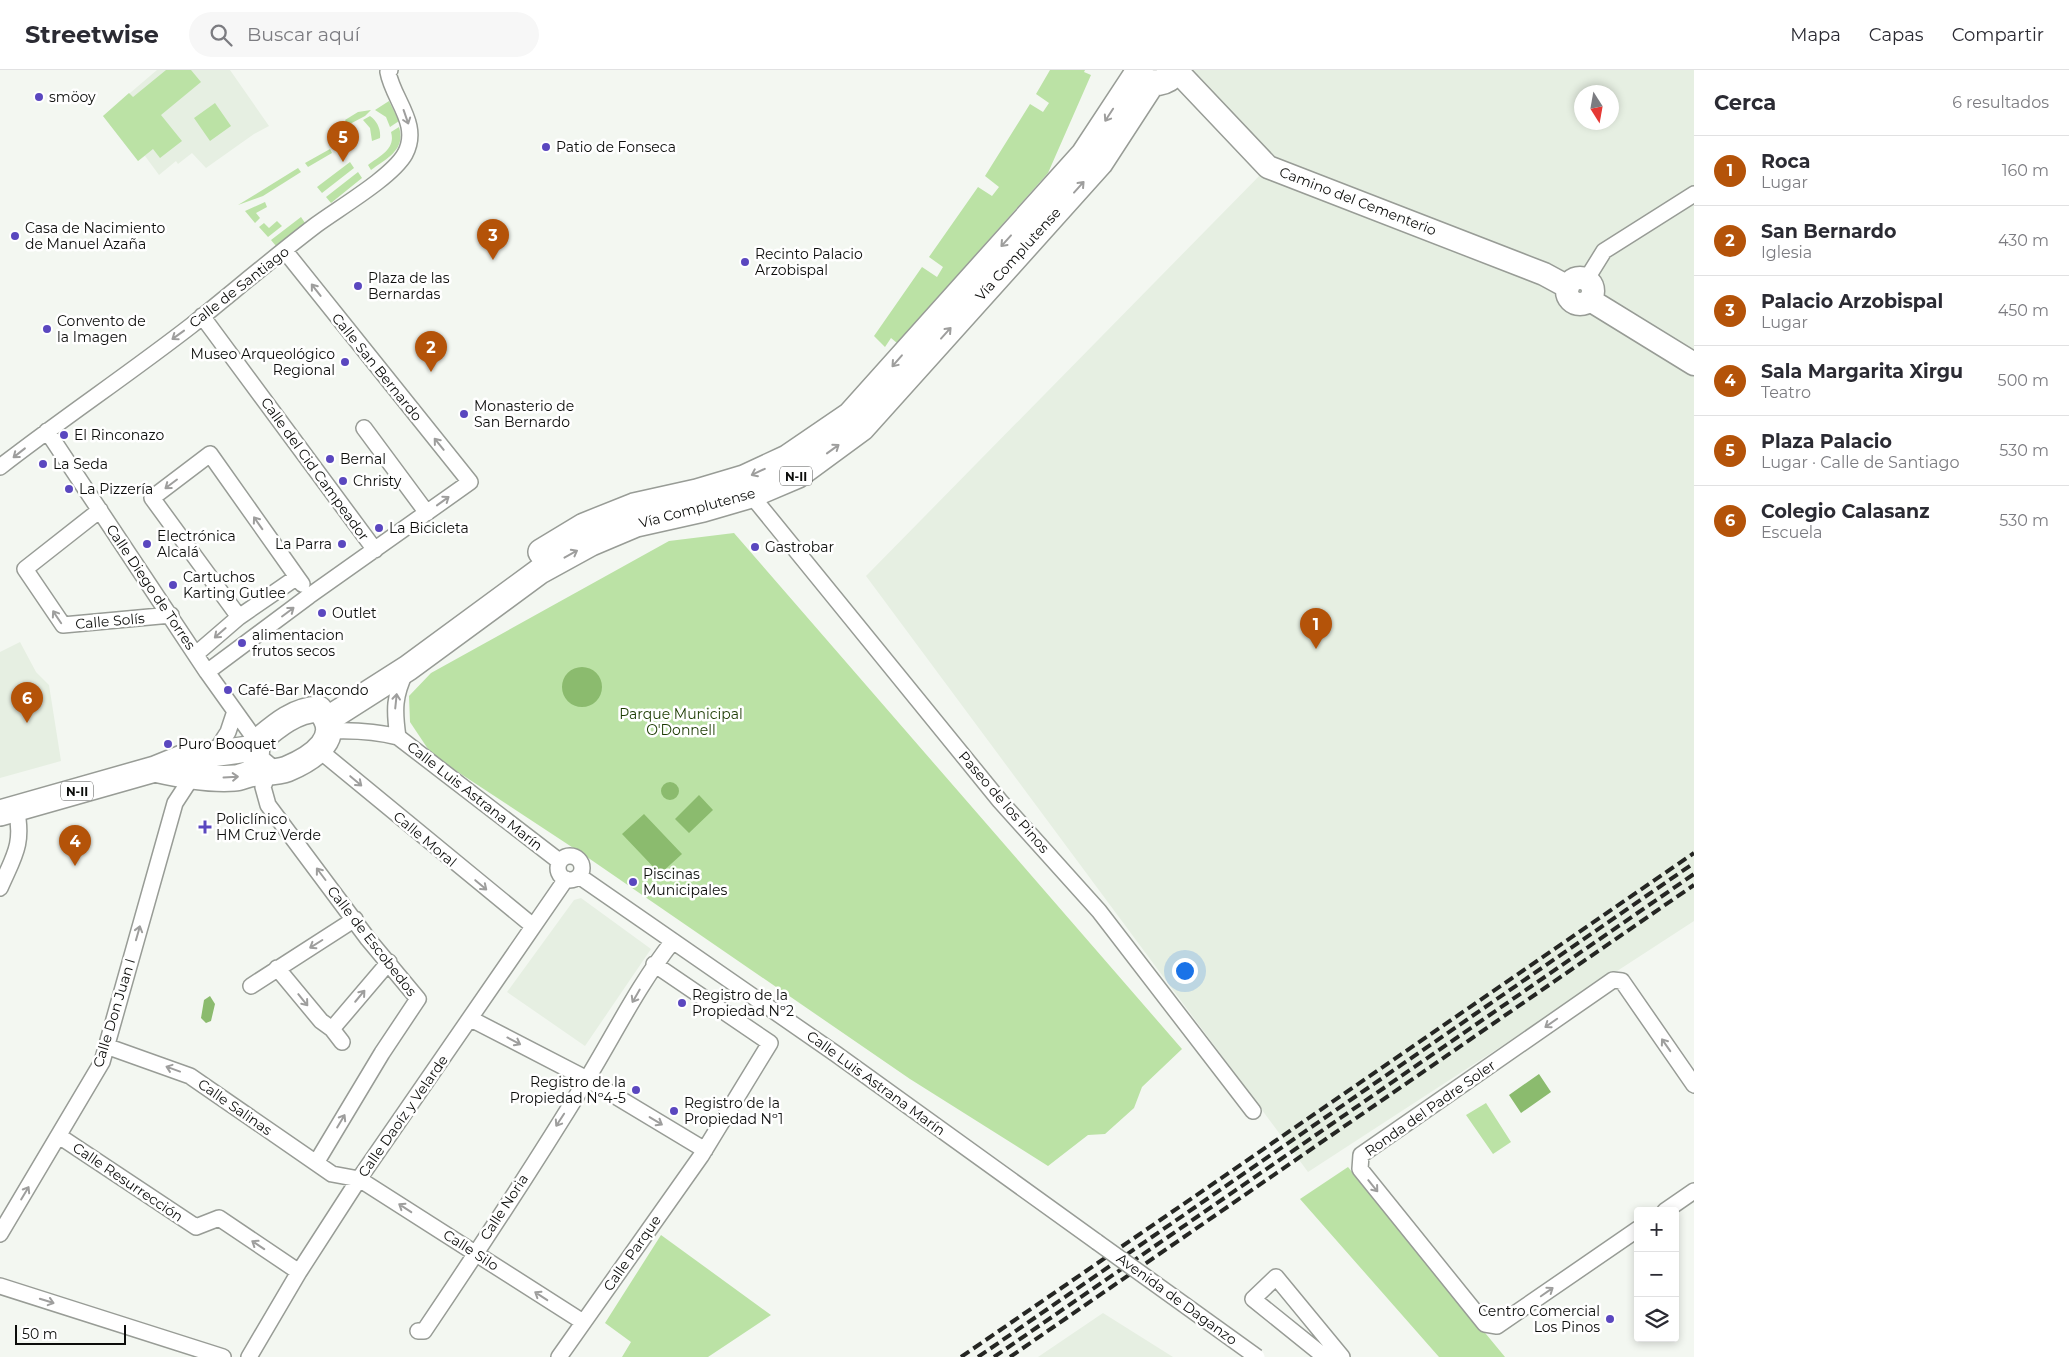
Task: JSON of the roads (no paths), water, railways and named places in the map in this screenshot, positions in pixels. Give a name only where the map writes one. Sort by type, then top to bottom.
[{"type":"main road","points":[[1140,76],[1168,80],[1178,71]]},
{"type":"main road","name":"Vía Complutense","points":[[324,727],[540,571],[591,543],[636,524],[703,509],[751,495],[798,475],[862,428],[1100,163],[1140,76]]},
{"type":"main road","name":"Vía Complutense","points":[[324,727],[385,666],[530,559],[584,526],[634,506],[697,492],[744,478],[787,458],[850,415],[1084,154],[1140,76]]},
{"type":"main road","points":[[306,709],[324,727],[286,770],[269,771],[256,760],[257,745],[292,715],[306,709]]},
{"type":"main road","name":"N-II","points":[[8,810],[155,769],[182,758],[214,754],[257,745]]},
{"type":"main road","name":"N-II","points":[[155,769],[192,777],[236,778],[269,771]]},
{"type":"street","name":"Calle de Santiago","points":[[0,467],[202,316],[390,171],[404,155],[411,137],[407,116],[390,86],[389,71]]},
{"type":"street","name":"Camino del Cementerio","points":[[1178,71],[1268,166],[1581,289],[1694,364]]},
{"type":"street","points":[[1581,289],[1604,251],[1694,194]]},
{"type":"street","name":"Calle San Bernardo","points":[[285,251],[470,482],[426,514]]},
{"type":"street","name":"Calle del Cid Campeador","points":[[202,316],[375,550]]},
{"type":"street","points":[[207,672],[309,596],[426,514],[364,428]]},
{"type":"street","name":"Calle Diego de Torres","points":[[47,431],[257,745]]},
{"type":"street","points":[[239,617],[152,498],[210,454],[309,596]]},
{"type":"street","name":"Paseo de los Pinos","points":[[751,495],[1000,801],[1099,911],[1253,1111]]},
{"type":"street","name":"Calle Solís","points":[[100,510],[24,568],[63,625],[171,615]]},
{"type":"street","points":[[196,654],[239,617],[297,577]]},
{"type":"street","points":[[398,737],[394,705],[398,688],[408,668]]},
{"type":"street","points":[[214,754],[228,732],[235,711]]},
{"type":"street","name":"Calle Luis Astrana Marín","points":[[324,727],[363,730],[398,737],[559,861]]},
{"type":"street","name":"Calle Moral","points":[[324,727],[533,926]]},
{"type":"street","name":"Calle de Escobedos","points":[[269,771],[263,787],[268,805],[418,999],[382,1053],[316,1163]]},
{"type":"street","name":"Calle Don Juan I","points":[[0,1234],[102,1062],[176,803],[192,777]]},
{"type":"street","points":[[0,888],[17,850],[21,829],[8,810]]},
{"type":"street","points":[[568,856],[577,858],[582,866],[572,878],[559,874],[559,861],[568,856]]},
{"type":"street","name":"Calle Luis Astrana Marín","points":[[572,878],[672,941],[836,1054],[1097,1242]]},
{"type":"street","name":"Calle Daoíz y Velarde","points":[[249,1357],[299,1272],[359,1179],[471,1019],[533,926],[572,878]]},
{"type":"street","points":[[251,986],[355,919]]},
{"type":"street","name":"Calle Noria","points":[[418,1331],[424,1331],[587,1079],[654,964],[672,941]]},
{"type":"street","points":[[332,1029],[389,962]]},
{"type":"street","name":"Calle Parque","points":[[559,1357],[705,1150],[770,1043],[654,964]]},
{"type":"street","points":[[277,968],[321,1021],[332,1029],[342,1042]]},
{"type":"street","name":"Ronda del Padre Soler","points":[[1634,1232],[1497,1326],[1485,1324],[1360,1169],[1361,1155],[1613,980],[1622,981],[1694,1085]]},
{"type":"street","points":[[471,1019],[587,1079],[705,1150]]},
{"type":"street","name":"Calle Salinas","points":[[106,1046],[190,1076],[332,1174],[359,1179]]},
{"type":"street","name":"Calle Resurrección","points":[[59,1136],[196,1227],[219,1218],[299,1272]]},
{"type":"street","name":"Calle Silo","points":[[359,1179],[582,1322]]},
{"type":"street","points":[[1671,1207],[1694,1190]]},
{"type":"street","name":"Avenida de Daganzo","points":[[1097,1242],[1257,1357]]},
{"type":"street","points":[[1325,1357],[1253,1300],[1276,1278],[1342,1357]]},
{"type":"street","points":[[1,1288],[223,1357]]},
{"type":"railway","points":[[961,1357],[1694,853]]},
{"type":"railway","points":[[978,1357],[1694,863]]},
{"type":"railway","points":[[994,1357],[1694,874]]},
{"type":"railway","points":[[1010,1357],[1694,885]]},
{"type":"place","name":"smöoy","points":[[39,97]]},
{"type":"place","name":"Patio de Fonseca","points":[[546,147]]},
{"type":"place","name":"Plaza Palacio","points":[[343,162]]},
{"type":"place","name":"Casa de Nacimiento de Manuel Azaña","points":[[15,236]]},
{"type":"place","name":"Palacio Arzobispal","points":[[493,260]]},
{"type":"place","name":"Recinto Palacio Arzobispal","points":[[745,262]]},
{"type":"place","name":"Plaza de las Bernardas","points":[[358,286]]},
{"type":"place","name":"Convento de la Imagen","points":[[47,329]]},
{"type":"place","name":"Museo Arqueológico Regional","points":[[345,362]]},
{"type":"place","name":"San Bernardo","points":[[431,372]]},
{"type":"place","name":"Monasterio de San Bernardo","points":[[464,414]]},
{"type":"place","name":"El Rinconazo","points":[[64,435]]},
{"type":"place","name":"Bernal","points":[[330,459]]},
{"type":"place","name":"La Seda","points":[[43,464]]},
{"type":"place","name":"Christy","points":[[343,481]]},
{"type":"place","name":"La Pizzería","points":[[69,489]]},
{"type":"place","name":"La Bicicleta","points":[[379,528]]},
{"type":"place","name":"Electrónica Alcalá","points":[[147,544]]},
{"type":"place","name":"La Parra","points":[[342,544]]},
{"type":"place","name":"Gastrobar","points":[[755,547]]},
{"type":"place","name":"Cartuchos Karting Gutlee","points":[[173,585]]},
{"type":"place","name":"Outlet","points":[[322,613]]},
{"type":"place","name":"alimentacion frutos secos","points":[[242,643]]},
{"type":"place","name":"Roca","points":[[1316,649]]},
{"type":"place","name":"Café-Bar Macondo","points":[[228,690]]},
{"type":"place","name":"Colegio Calasanz","points":[[27,723]]},
{"type":"place","name":"Puro Booquet","points":[[168,744]]},
{"type":"place","name":"Policlínico HM Cruz Verde","points":[[205,827]]},
{"type":"place","name":"Sala Margarita Xirgu","points":[[75,866]]},
{"type":"place","name":"Piscinas Municipales","points":[[633,882]]},
{"type":"place","name":"Registro de la Propiedad Nº2","points":[[682,1003]]},
{"type":"place","name":"Registro de la Propiedad Nº4-5","points":[[636,1090]]},
{"type":"place","name":"Registro de la Propiedad Nº1","points":[[674,1111]]},
{"type":"place","name":"Centro Comercial Los Pinos","points":[[1610,1319]]},
{"type":"park label","name":"Parque Municipal O'Donnell","points":[[681,722]]}]
